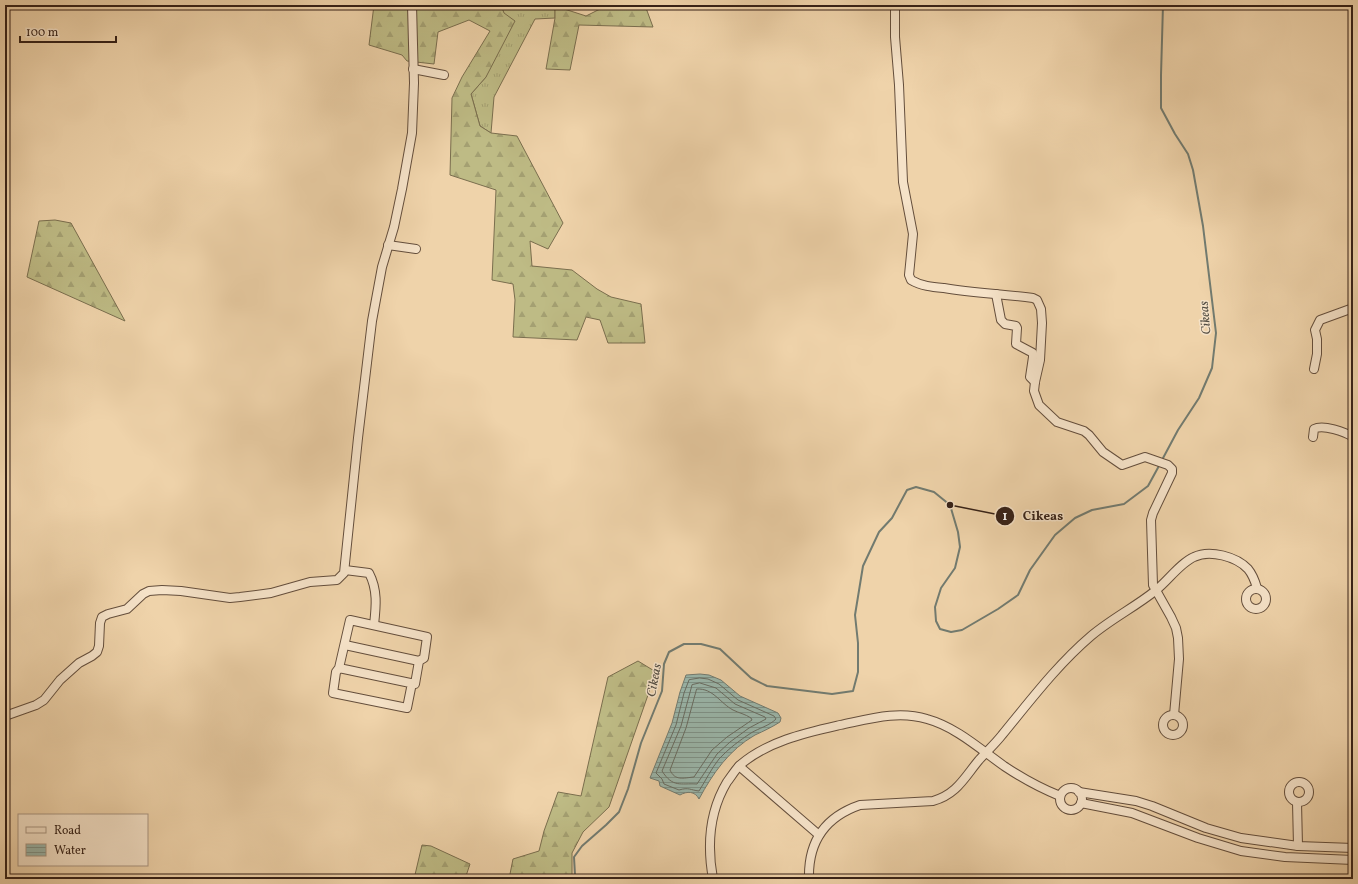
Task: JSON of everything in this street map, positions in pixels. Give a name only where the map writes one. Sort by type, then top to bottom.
[{"type":"street","points":[[5,716],[36,705],[44,700],[60,680],[79,663],[96,652],[99,646],[100,623],[102,617],[127,609],[142,594],[149,591],[181,591],[230,598],[256,596],[271,594],[310,582],[337,580],[344,573],[372,320],[382,267],[400,196],[412,133],[412,5]]},
{"type":"street","points":[[895,5],[895,48],[899,85],[903,182],[913,234],[909,275],[911,280],[916,283],[929,286],[1033,298],[1037,300],[1040,304],[1042,323],[1040,360],[1034,382],[1036,398],[1039,405],[1057,422],[1084,431],[1098,447],[1122,465],[1145,457],[1171,467],[1172,473],[1151,520],[1153,580],[1155,591],[1171,617],[1176,628],[1178,638],[1179,659],[1174,715]]},
{"type":"street","points":[[413,69],[444,75]]},
{"type":"street","points":[[388,246],[416,249]]},
{"type":"street","points":[[996,294],[1000,320],[1005,324],[1016,326],[1016,344],[1032,353],[1033,357],[1030,377],[1034,382]]},
{"type":"street","points":[[1314,369],[1317,358],[1317,340],[1315,330],[1318,323],[1320,320],[1353,308]]},
{"type":"street","points":[[1313,437],[1314,429],[1318,427],[1330,428],[1353,438]]},
{"type":"street","points":[[809,879],[811,856],[814,844],[819,835],[838,815],[860,805],[932,801],[943,798],[950,793],[964,780],[1045,683],[1079,646],[1104,626],[1155,591],[1194,556],[1203,554],[1224,556],[1242,564],[1252,575],[1257,588]]},
{"type":"street","points":[[345,570],[369,573],[372,578],[377,602],[374,625]]},
{"type":"street","points":[[339,668],[412,683],[415,684],[420,661],[424,658],[427,637],[350,620],[339,668],[336,672],[333,693],[407,708],[412,683]]},
{"type":"street","points":[[345,645],[420,661]]},
{"type":"street","points":[[713,879],[710,852],[712,818],[723,789],[739,766],[762,751],[790,738],[845,724],[898,715],[912,716],[938,722],[987,752],[1021,777],[1060,796]]},
{"type":"street","points":[[739,766],[819,835]]},
{"type":"street","points":[[1079,792],[1081,803],[1077,808],[1071,810],[1064,808],[1060,803],[1060,796],[1062,792],[1071,788],[1079,792],[1136,801],[1206,828],[1241,838],[1298,846],[1353,848]]},
{"type":"street","points":[[1297,802],[1298,846]]},
{"type":"street","points":[[1081,803],[1132,813],[1222,846],[1241,851],[1266,855],[1353,860]]},
{"type":"street","points":[[1266,855],[1268,842]]},
{"type":"green space","points":[[374,5],[501,5],[504,13],[515,21],[486,77],[471,94],[480,126],[491,133],[517,136],[563,223],[548,249],[530,241],[532,266],[572,270],[597,289],[611,297],[641,304],[645,343],[608,343],[600,320],[586,317],[577,340],[513,337],[515,300],[513,284],[492,280],[496,190],[450,175],[452,98],[462,77],[490,31],[469,20],[438,32],[434,64],[407,61],[402,55],[369,45]]},
{"type":"green space","points":[[501,5],[553,5],[555,6],[555,18],[535,19],[494,97],[491,133],[480,126],[471,94],[486,77],[503,13]]},
{"type":"green space","points":[[555,6],[586,16],[602,8],[646,8],[653,27],[579,25],[570,70],[546,69],[555,18]]},
{"type":"green space","points":[[55,220],[71,223],[125,321],[27,277],[39,221]]},
{"type":"green space","points":[[638,661],[656,672],[609,807],[583,832],[572,853],[572,879],[509,879],[513,859],[539,851],[544,831],[558,792],[581,796],[608,677]]},
{"type":"green space","points":[[422,845],[431,846],[470,864],[465,879],[414,879]]},
{"type":"water","points":[[686,675],[709,675],[721,680],[740,696],[778,713],[781,718],[780,722],[755,735],[737,748],[716,771],[699,799],[691,792],[680,795],[660,786],[659,781],[650,778],[672,723]]},
{"type":"waterway","name":"Cikeas","points":[[1162,460],[1178,430],[1199,398],[1212,368],[1216,333],[1203,226],[1193,170],[1188,154],[1161,108],[1163,5]]},
{"type":"waterway","name":"Cikeas","points":[[580,879],[575,875],[574,857],[582,846],[619,812],[628,789],[641,743],[662,691],[664,664],[669,652],[684,644],[701,644],[720,649],[751,678],[767,686],[832,694],[853,691],[858,672],[858,643],[855,615],[863,566],[879,532],[892,518],[907,490],[916,487],[934,492],[950,505],[958,532],[960,547],[955,568],[941,588],[935,607],[936,621],[940,629],[951,632],[962,630],[998,609],[1018,595],[1030,570],[1055,535],[1075,518],[1092,510],[1124,504],[1148,486],[1160,464]]},
{"type":"place","name":"Cikeas","points":[[950,505]]}]
